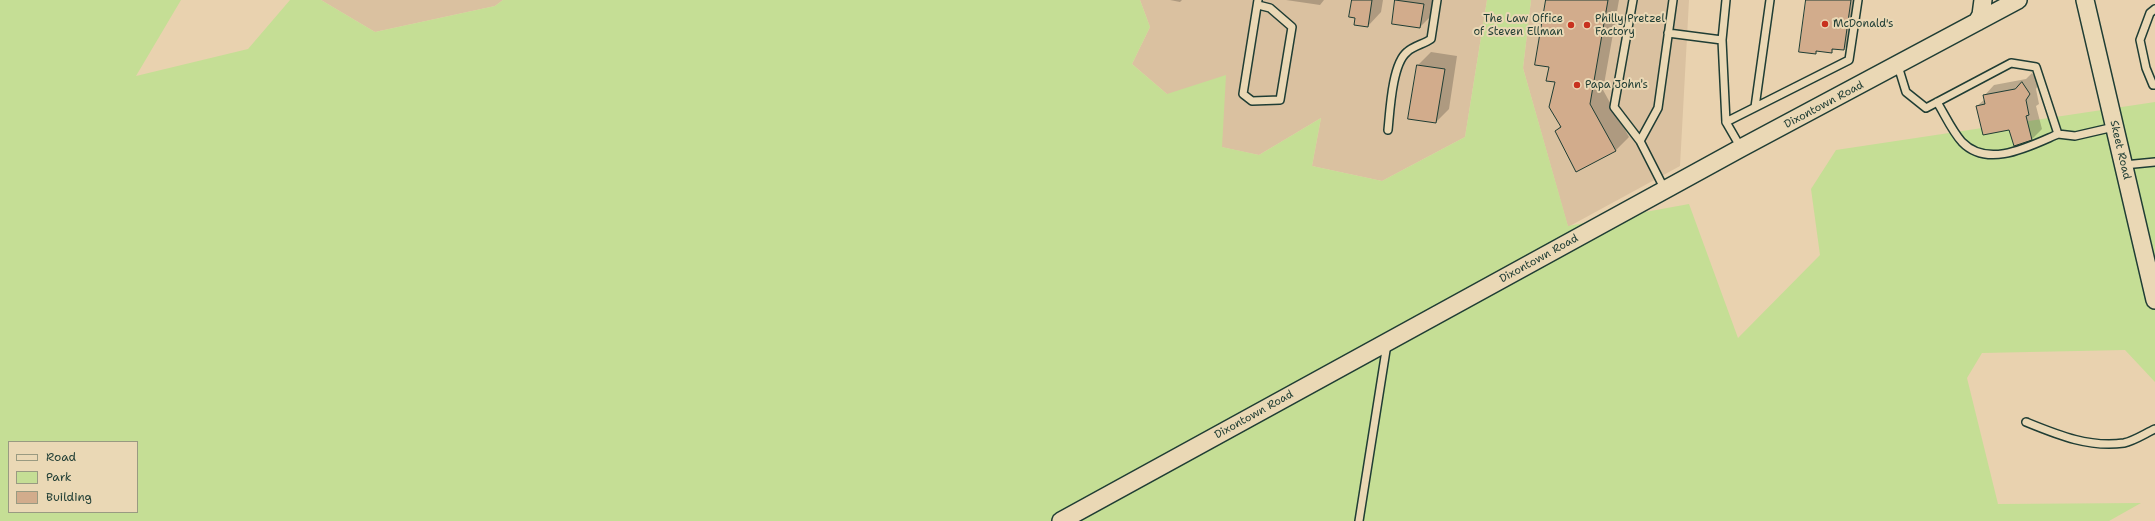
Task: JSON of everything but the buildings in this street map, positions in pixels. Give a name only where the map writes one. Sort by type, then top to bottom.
[{"type":"street","points":[[1977,22],[1981,14],[1983,0]]},
{"type":"street","name":"Dixontown Road","points":[[1061,521],[1741,148],[1898,66],[2018,0]]},
{"type":"street","name":"Skeet Road","points":[[2085,0],[2155,300]]},
{"type":"lane","points":[[1388,130],[1396,74],[1401,58],[1407,51],[1431,39],[1438,0]]},
{"type":"lane","points":[[1633,0],[1614,107],[1640,141],[1666,190]]},
{"type":"lane","points":[[1640,141],[1658,108],[1673,0]]},
{"type":"lane","points":[[1726,0],[1722,40],[1726,122],[1741,148]]},
{"type":"lane","points":[[1755,107],[1770,0]]},
{"type":"lane","points":[[1726,122],[1849,60],[1858,0]]},
{"type":"lane","points":[[1258,3],[1270,8],[1292,27],[1280,100],[1252,101],[1244,94],[1258,3]]},
{"type":"lane","points":[[2155,9],[2150,13],[2140,40],[2146,68],[2153,85],[2155,84]]},
{"type":"lane","points":[[1668,33],[1722,40]]},
{"type":"lane","points":[[1898,66],[1906,92],[1926,108],[2011,63],[2036,67],[2058,134]]},
{"type":"lane","points":[[1937,102],[1962,141],[1973,150],[1987,155],[2022,149],[2058,134],[2075,136],[2115,126]]},
{"type":"lane","points":[[2123,165],[2155,162]]},
{"type":"lane","points":[[1359,521],[1383,380],[1387,342]]},
{"type":"lane","points":[[2026,422],[2052,433],[2090,444],[2125,442],[2155,429]]},
{"type":"shaded area","points":[[321,0],[503,0],[495,6],[375,32]]},
{"type":"shaded area","points":[[1140,0],[1487,0],[1465,137],[1382,181],[1312,166],[1321,118],[1259,155],[1221,147],[1167,94],[1132,64],[1150,27]]},
{"type":"shaded area","points":[[1531,0],[1689,0],[1680,166],[1568,227],[1523,68]]},
{"type":"green space","points":[[0,0],[181,0],[136,76],[248,49],[290,0],[321,0],[375,32],[495,6],[503,0],[1140,0],[1150,27],[1132,64],[1167,94],[1226,75],[1222,147],[1259,155],[1321,118],[1312,166],[1382,181],[1465,137],[1487,0],[1531,0],[1523,68],[1568,226],[1689,204],[1738,338],[1820,255],[1811,189],[1836,150],[2155,102],[2155,382],[2125,350],[1982,353],[1967,378],[1998,504],[2141,503],[2109,521],[0,521]]},
{"type":"place","name":"McDonald's","points":[[1825,24]]},
{"type":"place","name":"The Law Office of Steven Ellman","points":[[1571,25]]},
{"type":"place","name":"Philly Pretzel Factory","points":[[1587,25]]},
{"type":"place","name":"Papa John's","points":[[1577,85]]}]
